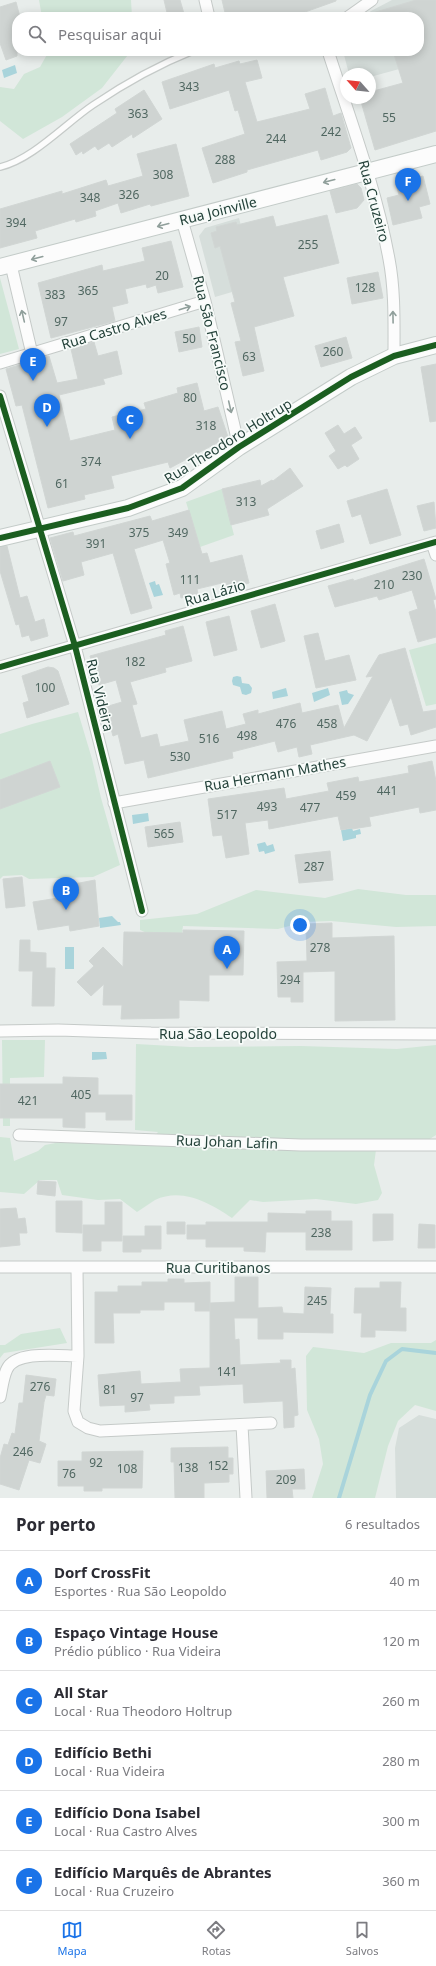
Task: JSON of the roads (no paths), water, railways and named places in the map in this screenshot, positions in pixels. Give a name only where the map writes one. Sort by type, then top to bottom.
[{"type":"main road","name":"Rua Joinville","points":[[5,266],[436,154]]},
{"type":"main road","name":"Rua Theodoro Holtrup","points":[[0,538],[128,508],[182,488],[239,447],[351,378],[394,356],[436,345]]},
{"type":"street","points":[[205,0],[208,12]]},
{"type":"street","points":[[355,12],[372,0]]},
{"type":"street","name":"Rua Cruzeiro","points":[[330,56],[367,172],[389,258],[393,288],[394,356]]},
{"type":"street","name":"Rua São Francisco","points":[[182,220],[205,301],[239,447]]},
{"type":"street","points":[[5,266],[32,354]]},
{"type":"street","name":"Rua Castro Alves","points":[[0,363],[205,301]]},
{"type":"street","name":"Rua Videira","points":[[0,396],[75,646],[142,910]]},
{"type":"street","points":[[434,543],[436,555]]},
{"type":"street","name":"Rua Lázio","points":[[0,667],[434,543]]},
{"type":"street","name":"Rua Hermann Mathes","points":[[114,803],[436,746]]},
{"type":"street","name":"Rua São Leopoldo","points":[[0,1030],[58,1030],[151,1034],[436,1034]]},
{"type":"street","name":"Rua Johan Lafin","points":[[19,1135],[301,1145],[436,1145]]},
{"type":"street","name":"Rua Curitibanos","points":[[0,1267],[77,1269],[436,1267]]},
{"type":"street","points":[[77,1269],[78,1356],[74,1411],[78,1422],[88,1428],[100,1431],[272,1423]]},
{"type":"street","points":[[0,1397],[7,1368],[14,1360],[29,1356],[78,1356]]},
{"type":"street","points":[[242,1425],[246,1498]]},
{"type":"lane","points":[[0,167],[10,165],[93,105],[165,64],[182,56]]},
{"type":"water","points":[[15,65],[17,73],[4,78],[2,70]]},
{"type":"water","points":[[155,581],[156,585],[159,584],[163,595],[154,597],[149,583]]},
{"type":"water","points":[[233,677],[241,677],[242,683],[249,684],[252,688],[251,693],[246,695],[242,694],[240,687],[233,685]]},
{"type":"water","points":[[286,688],[288,696],[273,699],[272,692]]},
{"type":"water","points":[[328,688],[330,695],[314,702],[312,693]]},
{"type":"water","points":[[347,690],[348,693],[354,695],[348,704],[342,705],[339,692]]},
{"type":"water","points":[[148,813],[149,821],[133,824],[132,815]]},
{"type":"water","points":[[352,828],[353,831],[360,829],[361,834],[356,835],[356,838],[343,841],[341,830]]},
{"type":"water","points":[[265,842],[267,846],[273,844],[275,851],[265,854],[264,851],[259,852],[257,844]]},
{"type":"water","points":[[112,916],[120,922],[121,925],[100,928],[99,918]]},
{"type":"water","points":[[65,947],[74,947],[74,969],[65,969]]},
{"type":"water","points":[[92,1052],[106,1052],[107,1059],[92,1060]]},
{"type":"waterway","points":[[339,1498],[370,1395],[386,1361],[402,1349],[436,1353]]},
{"type":"place","name":"Edifício Marquês de Abrantes","points":[[408,201]]},
{"type":"place","name":"Edifício Dona Isabel","points":[[33,381]]},
{"type":"place","name":"Edifício Bethi","points":[[47,427]]},
{"type":"place","name":"All Star","points":[[130,439]]},
{"type":"place","name":"Espaço Vintage House","points":[[66,910]]},
{"type":"place","name":"Dorf CrossFit","points":[[227,969]]}]
